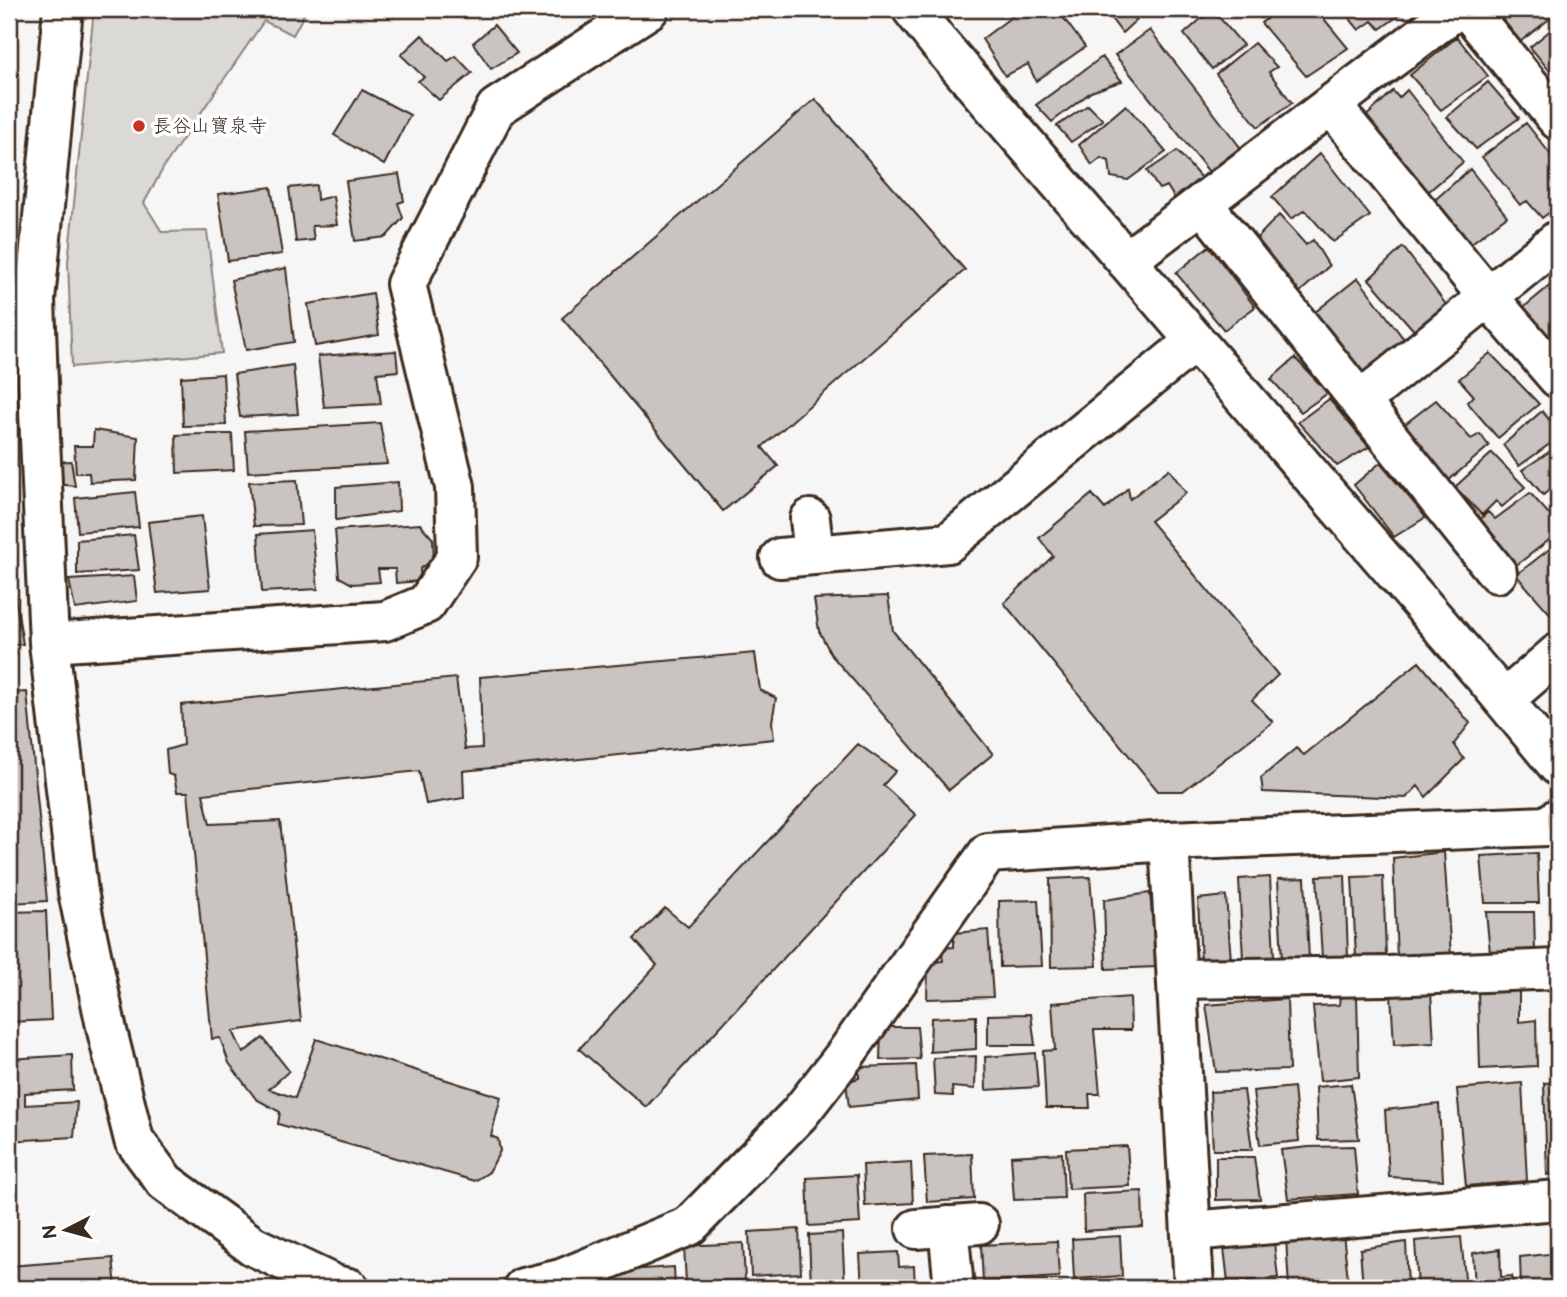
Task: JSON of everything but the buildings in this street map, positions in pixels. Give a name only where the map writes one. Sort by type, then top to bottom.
[{"type":"street","points":[[63,9],[22,301],[40,452],[49,643],[78,892],[107,1031],[134,1140],[165,1182],[253,1246],[335,1285],[349,1288]]},
{"type":"street","points":[[49,643],[385,621],[426,604],[457,558],[455,487],[406,284],[496,108],[649,9]]},
{"type":"street","points":[[912,9],[1558,766]]},
{"type":"street","points":[[1126,261],[1457,9]]},
{"type":"street","points":[[1467,9],[1558,120]]},
{"type":"street","points":[[1331,105],[1558,378]]},
{"type":"street","points":[[1202,203],[1497,573]]},
{"type":"street","points":[[1360,401],[1558,240]]},
{"type":"street","points":[[801,544],[948,543],[1195,341]]},
{"type":"street","points":[[1504,700],[1558,653]]},
{"type":"street","points":[[523,1288],[561,1279],[689,1226],[799,1114],[845,1055],[988,853],[1169,841],[1547,826],[1558,818]]},
{"type":"street","points":[[1169,841],[1194,1288]]},
{"type":"street","points":[[1177,979],[1388,976],[1558,969]]},
{"type":"street","points":[[1191,1231],[1558,1200]]},
{"type":"street","points":[[948,1226],[954,1288]]},
{"type":"shaded area","name":"長谷山寶泉寺","points":[[94,9],[307,9],[293,35],[264,21],[165,165],[144,203],[162,232],[207,231],[222,353],[72,367],[68,262]]},
{"type":"place","name":"長谷山寶泉寺","points":[[139,126]]}]
